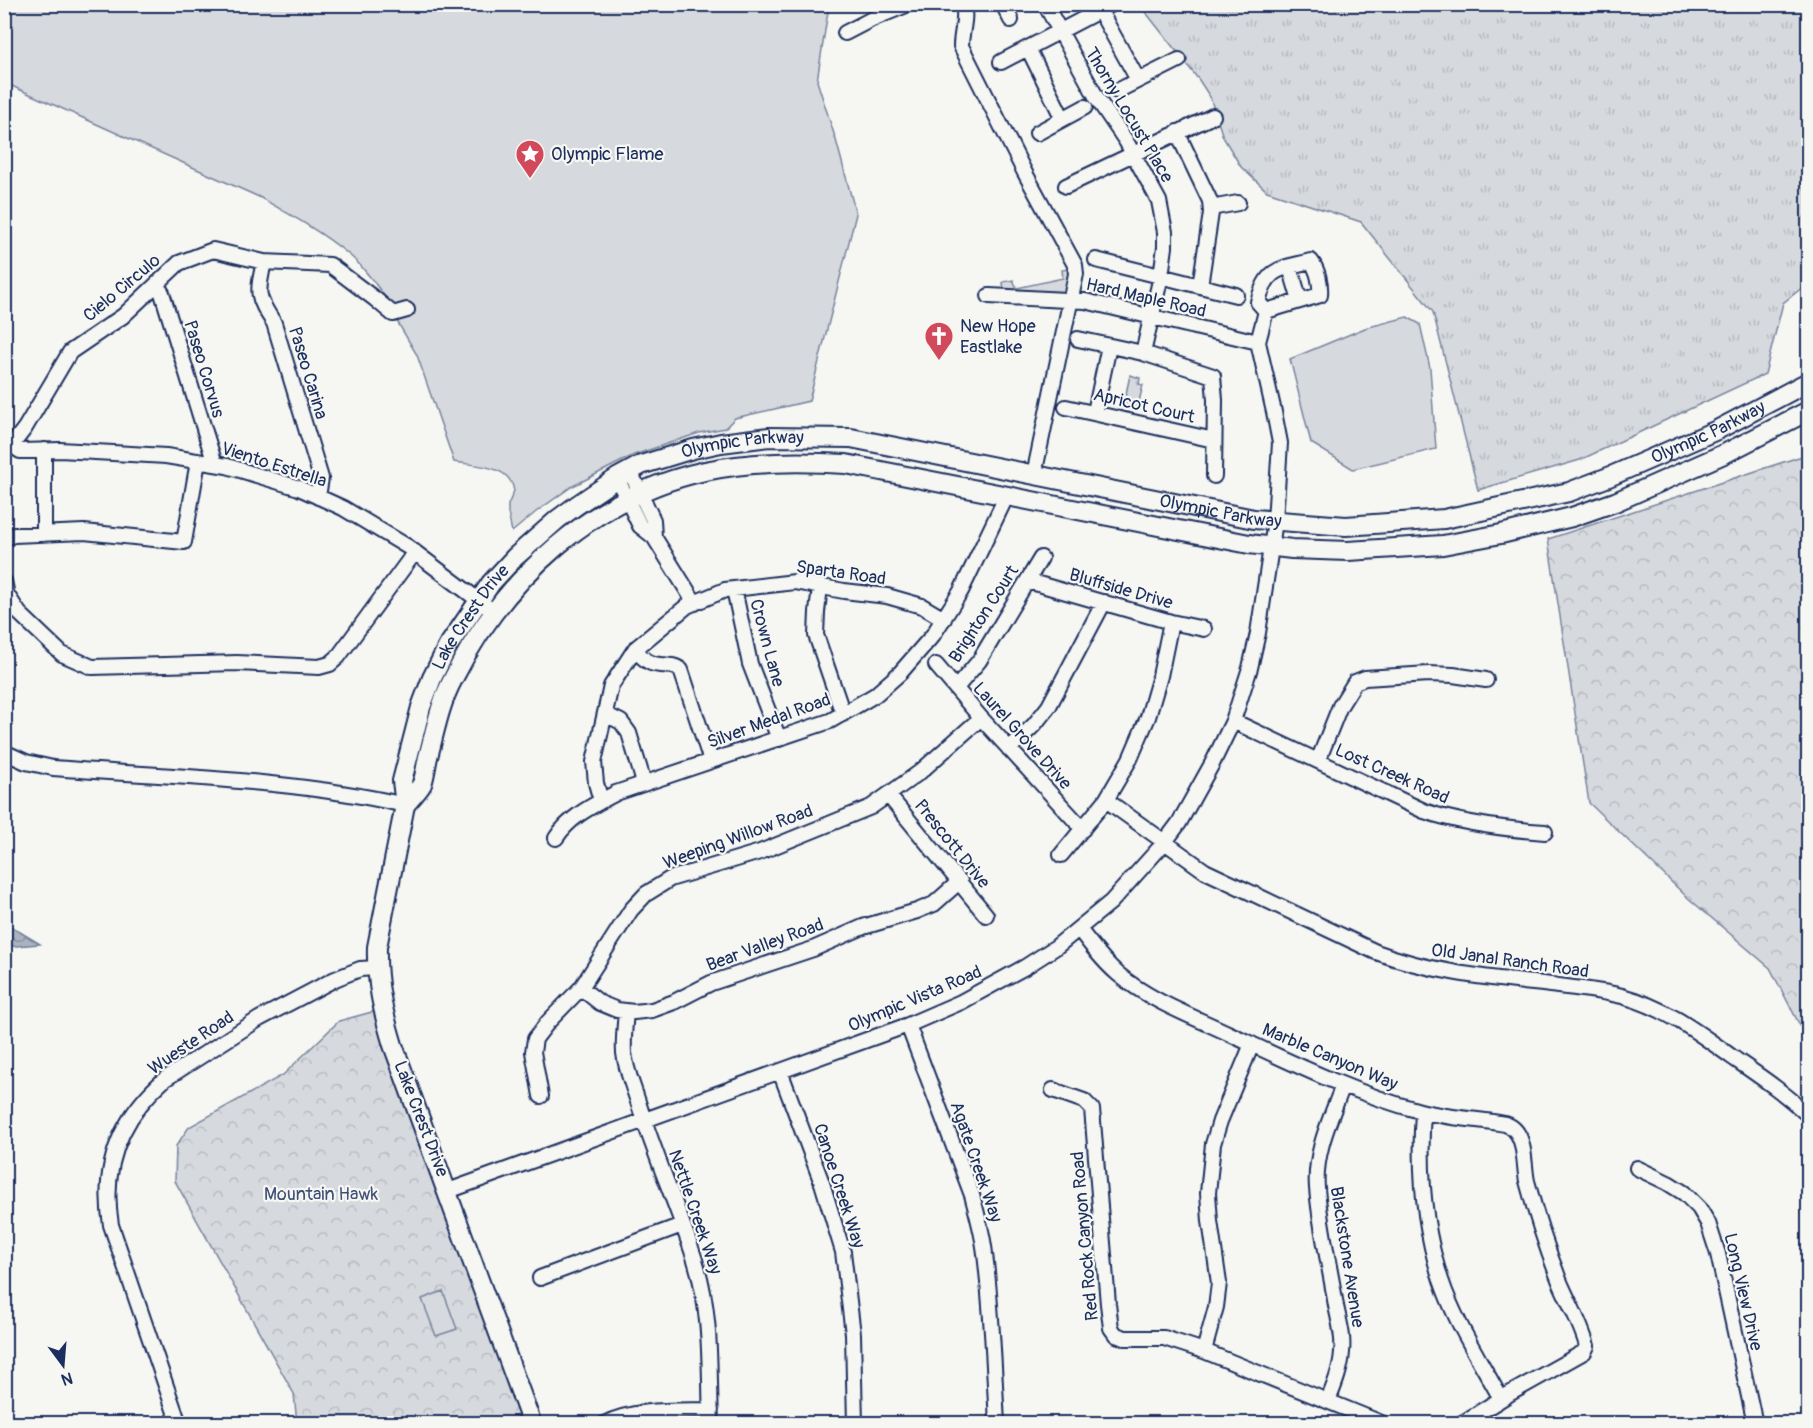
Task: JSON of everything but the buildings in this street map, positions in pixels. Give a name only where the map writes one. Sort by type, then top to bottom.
[{"type":"main road","name":"Olympic Parkway","points":[[624,474],[641,465],[720,443],[769,437],[851,438],[1254,519],[1346,526],[1444,519],[1569,492],[1717,430],[1809,382]]},
{"type":"main road","name":"Olympic Parkway","points":[[634,496],[648,489],[714,469],[808,461],[846,464],[1246,544],[1292,549],[1348,551],[1443,545],[1572,517],[1615,502],[1726,453],[1809,411]]},
{"type":"main road","name":"Lake Crest Drive","points":[[532,1424],[393,1045],[381,1000],[376,968],[377,948],[405,805],[402,780],[421,707],[448,645],[491,583],[515,557],[577,505],[624,474]]},
{"type":"main road","name":"Lake Crest Drive","points":[[405,805],[422,783],[440,711],[450,685],[465,655],[494,612],[527,573],[568,536],[634,496]]},
{"type":"street","points":[[872,19],[873,4]]},
{"type":"street","points":[[844,33],[909,4]]},
{"type":"street","points":[[963,4],[966,15],[960,46],[1075,265],[1076,274],[1034,475]]},
{"type":"street","points":[[1003,4],[1011,20]]},
{"type":"street","name":"Thorny Locust Place","points":[[1045,4],[1064,30],[1098,100],[1133,153],[1159,201],[1165,232],[1165,247],[1161,276],[1143,353]]},
{"type":"street","points":[[1001,62],[1106,8],[1138,80]]},
{"type":"street","points":[[1029,48],[1064,119]]},
{"type":"street","points":[[1117,91],[1179,60]]},
{"type":"street","points":[[1037,133],[1085,107]]},
{"type":"street","points":[[1066,186],[1213,116]]},
{"type":"street","points":[[1177,132],[1210,201],[1211,213],[1200,286]]},
{"type":"street","points":[[1211,208],[1238,203]]},
{"type":"street","name":"Cielo Circulo","points":[[8,447],[25,428],[70,352],[123,316],[179,263],[213,250],[264,262],[330,265],[393,314],[406,310]]},
{"type":"street","points":[[1096,260],[1236,295]]},
{"type":"street","points":[[1311,261],[1321,288],[1320,295],[1266,311],[1258,302],[1262,287],[1273,272],[1311,261]]},
{"type":"street","name":"Paseo Carina","points":[[264,262],[258,289],[263,306],[274,323],[321,478],[318,496]]},
{"type":"street","points":[[1290,267],[1300,301]]},
{"type":"street","name":"Paseo Corvus","points":[[156,285],[162,294],[215,464]]},
{"type":"street","name":"Hard Maple Road","points":[[989,296],[1085,301],[1258,342]]},
{"type":"street","points":[[1258,342],[1266,311]]},
{"type":"street","points":[[1078,339],[1143,353],[1213,376],[1214,476]]},
{"type":"street","name":"Olympic Vista Road","points":[[448,1191],[908,1025],[961,1002],[996,985],[1056,947],[1111,902],[1164,843],[1197,792],[1242,700],[1258,633],[1272,546],[1280,443],[1258,342]]},
{"type":"street","points":[[1095,412],[1109,346]]},
{"type":"street","name":"Apricot Court","points":[[1066,407],[1214,440]]},
{"type":"street","name":"Viento Estrella","points":[[8,447],[21,451],[165,456],[227,466],[299,488],[363,519],[415,552],[494,612]]},
{"type":"street","points":[[44,450],[44,534]]},
{"type":"street","points":[[4,538],[84,531],[184,542],[198,461]]},
{"type":"street","points":[[624,474],[634,496],[640,526],[654,537],[695,603]]},
{"type":"street","name":"Silver Medal Road","points":[[556,838],[563,827],[590,806],[616,793],[830,721],[875,695],[900,673],[944,619],[961,591],[1007,495]]},
{"type":"street","points":[[4,581],[7,595],[19,613],[62,654],[92,667],[237,663],[319,667],[330,664],[338,657],[415,552]]},
{"type":"street","name":"Brighton Court","points":[[956,688],[979,661],[1041,558]]},
{"type":"street","name":"Bluffside Drive","points":[[1028,581],[1171,622],[1204,629]]},
{"type":"street","name":"Sparta Road","points":[[601,801],[594,762],[611,686],[635,649],[695,603],[734,589],[795,582],[887,596],[922,606],[944,619]]},
{"type":"street","points":[[820,587],[816,635],[843,714]]},
{"type":"street","name":"Crown Lane","points":[[734,589],[750,664],[778,739]]},
{"type":"street","points":[[1009,749],[1034,725],[1049,706],[1104,602]]},
{"type":"street","points":[[1061,855],[1106,800],[1130,759],[1148,717],[1160,676],[1171,622]]},
{"type":"street","points":[[635,649],[641,657],[652,664],[676,666],[681,670],[711,761]]},
{"type":"street","name":"Laurel Grove Drive","points":[[936,665],[981,718],[1083,829]]},
{"type":"street","points":[[1318,760],[1340,706],[1355,682],[1365,678],[1429,674],[1486,680]]},
{"type":"street","points":[[605,714],[621,722],[629,733],[644,783]]},
{"type":"street","name":"Weeping Willow Road","points":[[541,1096],[533,1052],[535,1039],[581,988],[630,910],[646,894],[670,879],[760,852],[871,807],[890,796],[920,772],[981,718]]},
{"type":"street","name":"Lost Creek Road","points":[[1233,721],[1424,811],[1445,818],[1545,832]]},
{"type":"street","points":[[4,752],[26,762],[53,768],[283,785],[405,805]]},
{"type":"street","name":"Prescott Drive","points":[[890,796],[986,915]]},
{"type":"street","name":"Old Janal Ranch Road","points":[[1106,800],[1204,871],[1376,952],[1404,962],[1460,974],[1621,996],[1658,1009],[1692,1028],[1809,1114]]},
{"type":"street","name":"Bear Valley Road","points":[[581,988],[600,1003],[626,1012],[643,1012],[660,1007],[711,983],[813,949],[863,927],[934,904],[960,881]]},
{"type":"street","name":"Marble Canyon Way","points":[[1079,929],[1097,954],[1146,993],[1252,1044],[1343,1085],[1387,1101],[1423,1112],[1511,1125],[1519,1134],[1535,1211],[1559,1279],[1587,1346],[1584,1352],[1501,1399]]},
{"type":"street","name":"Wueste Road","points":[[179,1424],[111,1225],[108,1184],[118,1140],[133,1113],[165,1079],[259,1019],[335,979],[360,969],[376,968]]},
{"type":"street","name":"Nettle Creek Way","points":[[626,1012],[624,1054],[644,1121],[695,1261],[703,1291],[709,1348],[711,1417]]},
{"type":"street","name":"Agate Creek Way","points":[[908,1025],[972,1195],[979,1223],[989,1287],[997,1424]]},
{"type":"street","points":[[1204,1351],[1216,1307],[1219,1283],[1208,1193],[1213,1144],[1252,1044]]},
{"type":"street","name":"Canoe Creek Way","points":[[780,1071],[821,1180],[843,1252],[853,1334],[855,1424]]},
{"type":"street","name":"Blackstone Avenue","points":[[1328,1401],[1334,1387],[1343,1350],[1318,1205],[1317,1167],[1321,1147],[1343,1085]]},
{"type":"street","name":"Red Rock Canyon Road","points":[[1053,1090],[1083,1101],[1092,1109],[1111,1328],[1116,1335],[1125,1338],[1164,1338],[1204,1351],[1384,1424]]},
{"type":"street","points":[[1423,1112],[1420,1152],[1423,1191],[1439,1271],[1467,1337],[1501,1399],[1460,1424]]},
{"type":"street","name":"Long View Drive","points":[[1637,1168],[1684,1193],[1699,1208],[1708,1223],[1718,1254],[1755,1424]]},
{"type":"street","points":[[540,1278],[682,1225]]},
{"type":"street","points":[[604,1424],[618,1417],[638,1413],[711,1417]]},
{"type":"green space","points":[[5,5],[829,5],[817,81],[856,214],[809,401],[735,418],[725,428],[699,433],[634,455],[571,487],[512,532],[508,513],[508,505],[514,491],[511,482],[499,471],[454,462],[417,355],[397,321],[383,311],[390,303],[359,264],[326,237],[259,197],[5,83]]},
{"type":"green space","points":[[1140,5],[1808,5],[1808,283],[1783,303],[1765,374],[1580,460],[1478,490],[1433,312],[1361,222],[1267,191],[1241,167],[1223,137],[1210,97]]},
{"type":"green space","points":[[1067,269],[1070,272],[1066,292],[1004,292],[1003,282],[1013,280],[1017,288],[1063,278],[1062,270]]},
{"type":"green space","points":[[1407,317],[1420,324],[1430,368],[1436,449],[1353,469],[1311,443],[1290,359],[1365,328]]},
{"type":"green space","points":[[1130,375],[1140,378],[1139,384],[1143,385],[1138,406],[1124,403]]},
{"type":"green space","points":[[1808,454],[1808,1041],[1770,968],[1687,897],[1589,803],[1548,539]]},
{"type":"green space","name":"Mountain Hawk","points":[[383,1009],[533,1423],[297,1423],[294,1394],[175,1181],[176,1146],[189,1127],[283,1075],[339,1021]]},
{"type":"green space","points":[[443,1291],[457,1329],[436,1336],[422,1299]]},
{"type":"water","points":[[5,923],[40,944],[5,947]]},
{"type":"place","name":"Olympic Flame","points":[[530,180]]},
{"type":"place","name":"New Hope Eastlake","points":[[939,362]]}]
